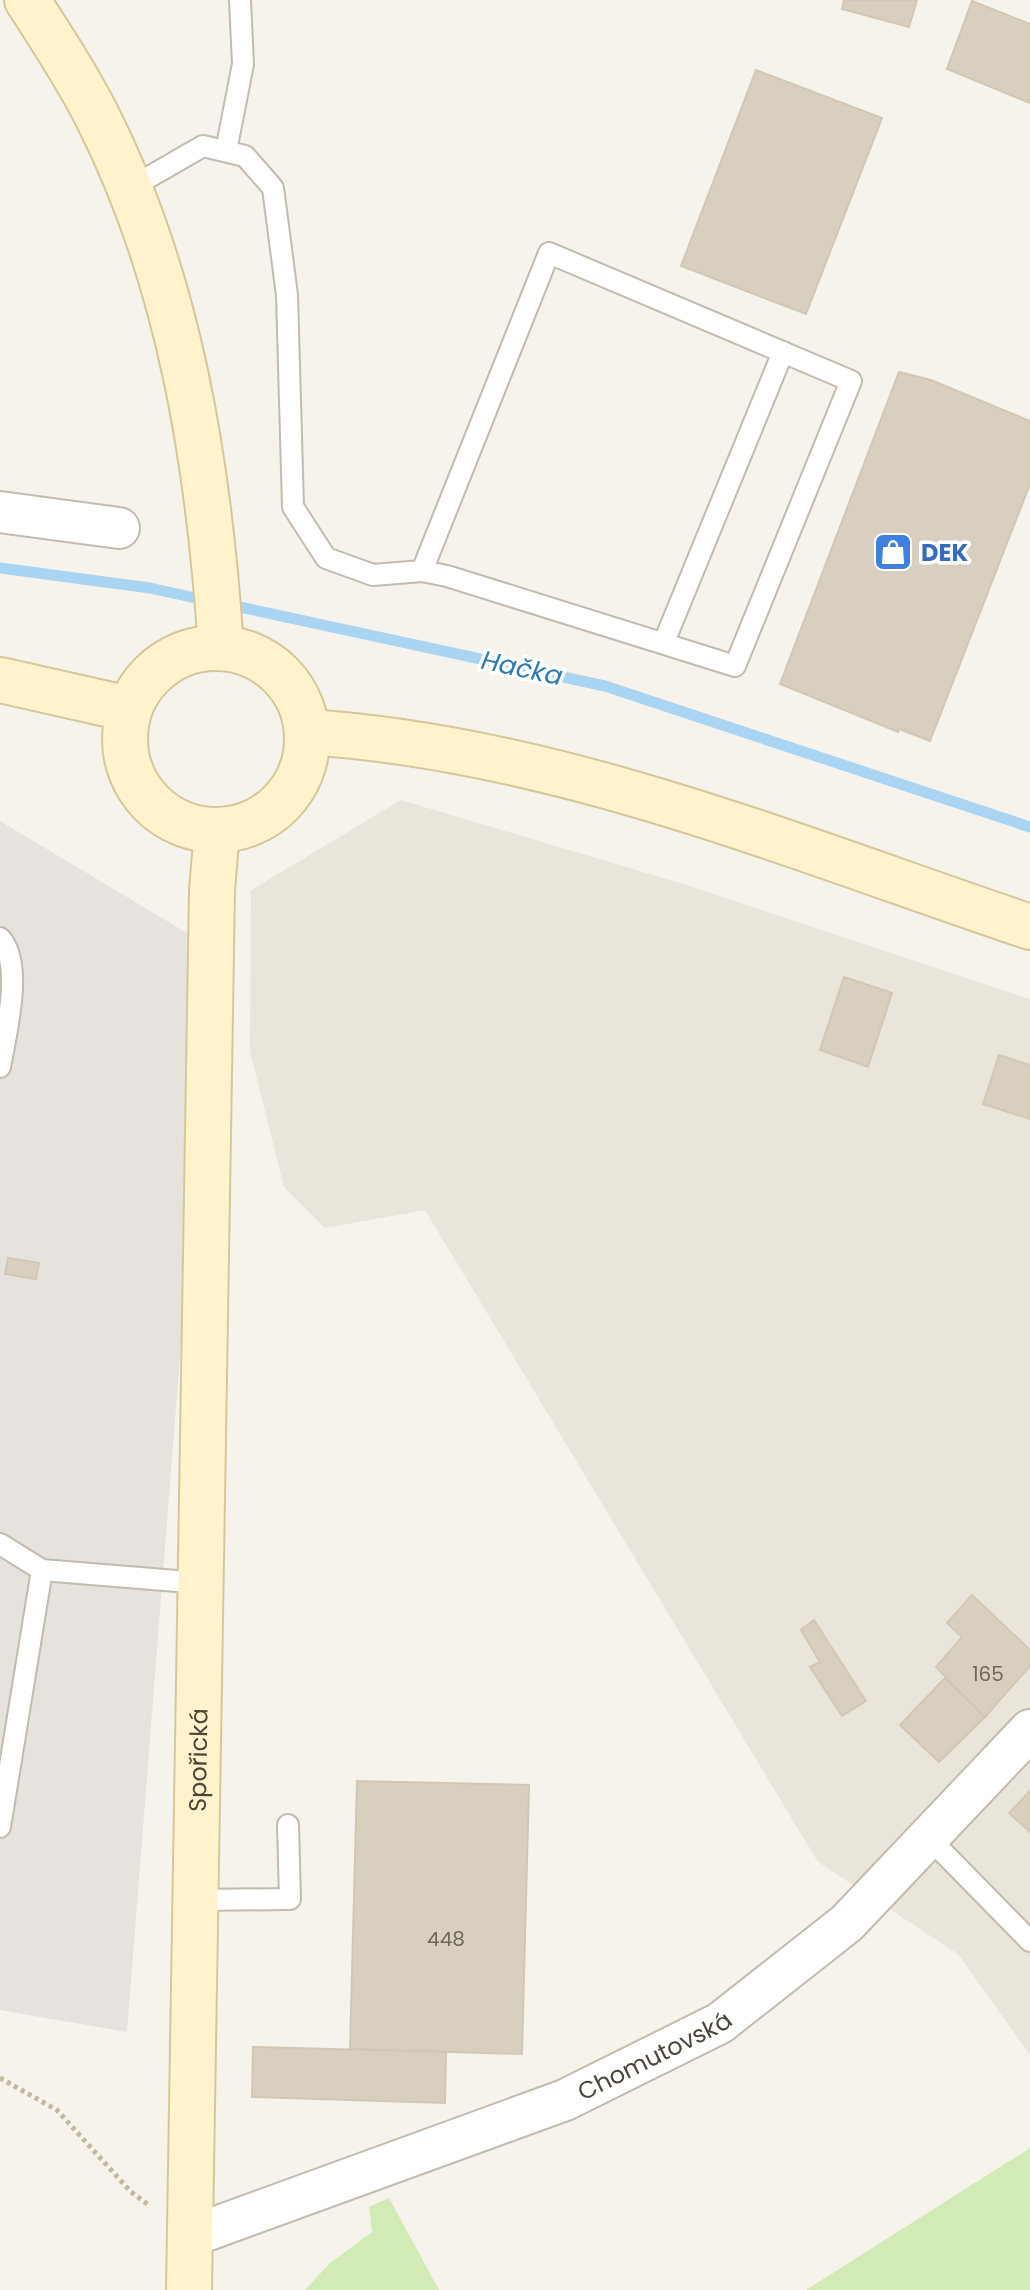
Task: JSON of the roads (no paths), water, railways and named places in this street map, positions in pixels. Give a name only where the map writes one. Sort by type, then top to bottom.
[{"type":"street","points":[[27,0],[96,113],[130,188],[187,371],[213,555],[220,642]]},
{"type":"street","points":[[0,512],[119,528]]},
{"type":"street","points":[[220,642],[269,665],[288,684],[301,706],[307,732],[305,757],[297,780],[283,801],[264,816],[241,827],[217,830],[192,827],[169,818],[149,802],[135,782],[126,759],[124,734],[129,709],[143,684],[165,663],[220,642]]},
{"type":"street","points":[[0,680],[129,709]]},
{"type":"street","points":[[307,732],[400,742],[519,764],[697,813],[1030,927]]},
{"type":"street","name":"Spořická","points":[[189,2290],[212,890],[217,830]]},
{"type":"street","name":"Chomutovská","points":[[189,2237],[565,2100],[720,2023],[847,1923],[1030,1730]]},
{"type":"lane","points":[[226,151],[243,64],[240,0]]},
{"type":"lane","points":[[130,188],[203,146],[245,156],[273,188],[287,295],[293,507],[326,558],[373,575],[422,571],[735,666],[851,381],[549,253],[422,571]]},
{"type":"lane","points":[[664,642],[783,352]]},
{"type":"lane","points":[[0,938],[9,948],[11,999],[0,1067]]},
{"type":"lane","points":[[0,1544],[42,1570],[201,1583]]},
{"type":"lane","points":[[0,1827],[42,1570]]},
{"type":"lane","points":[[197,1900],[290,1899],[288,1825]]},
{"type":"lane","points":[[929,1838],[1030,1941]]},
{"type":"waterway","name":"Hačka","points":[[0,568],[150,588],[209,601]]},
{"type":"waterway","name":"Hačka","points":[[226,604],[605,686],[1030,827]]},
{"type":"place","name":"DEK","points":[[893,552]]}]
